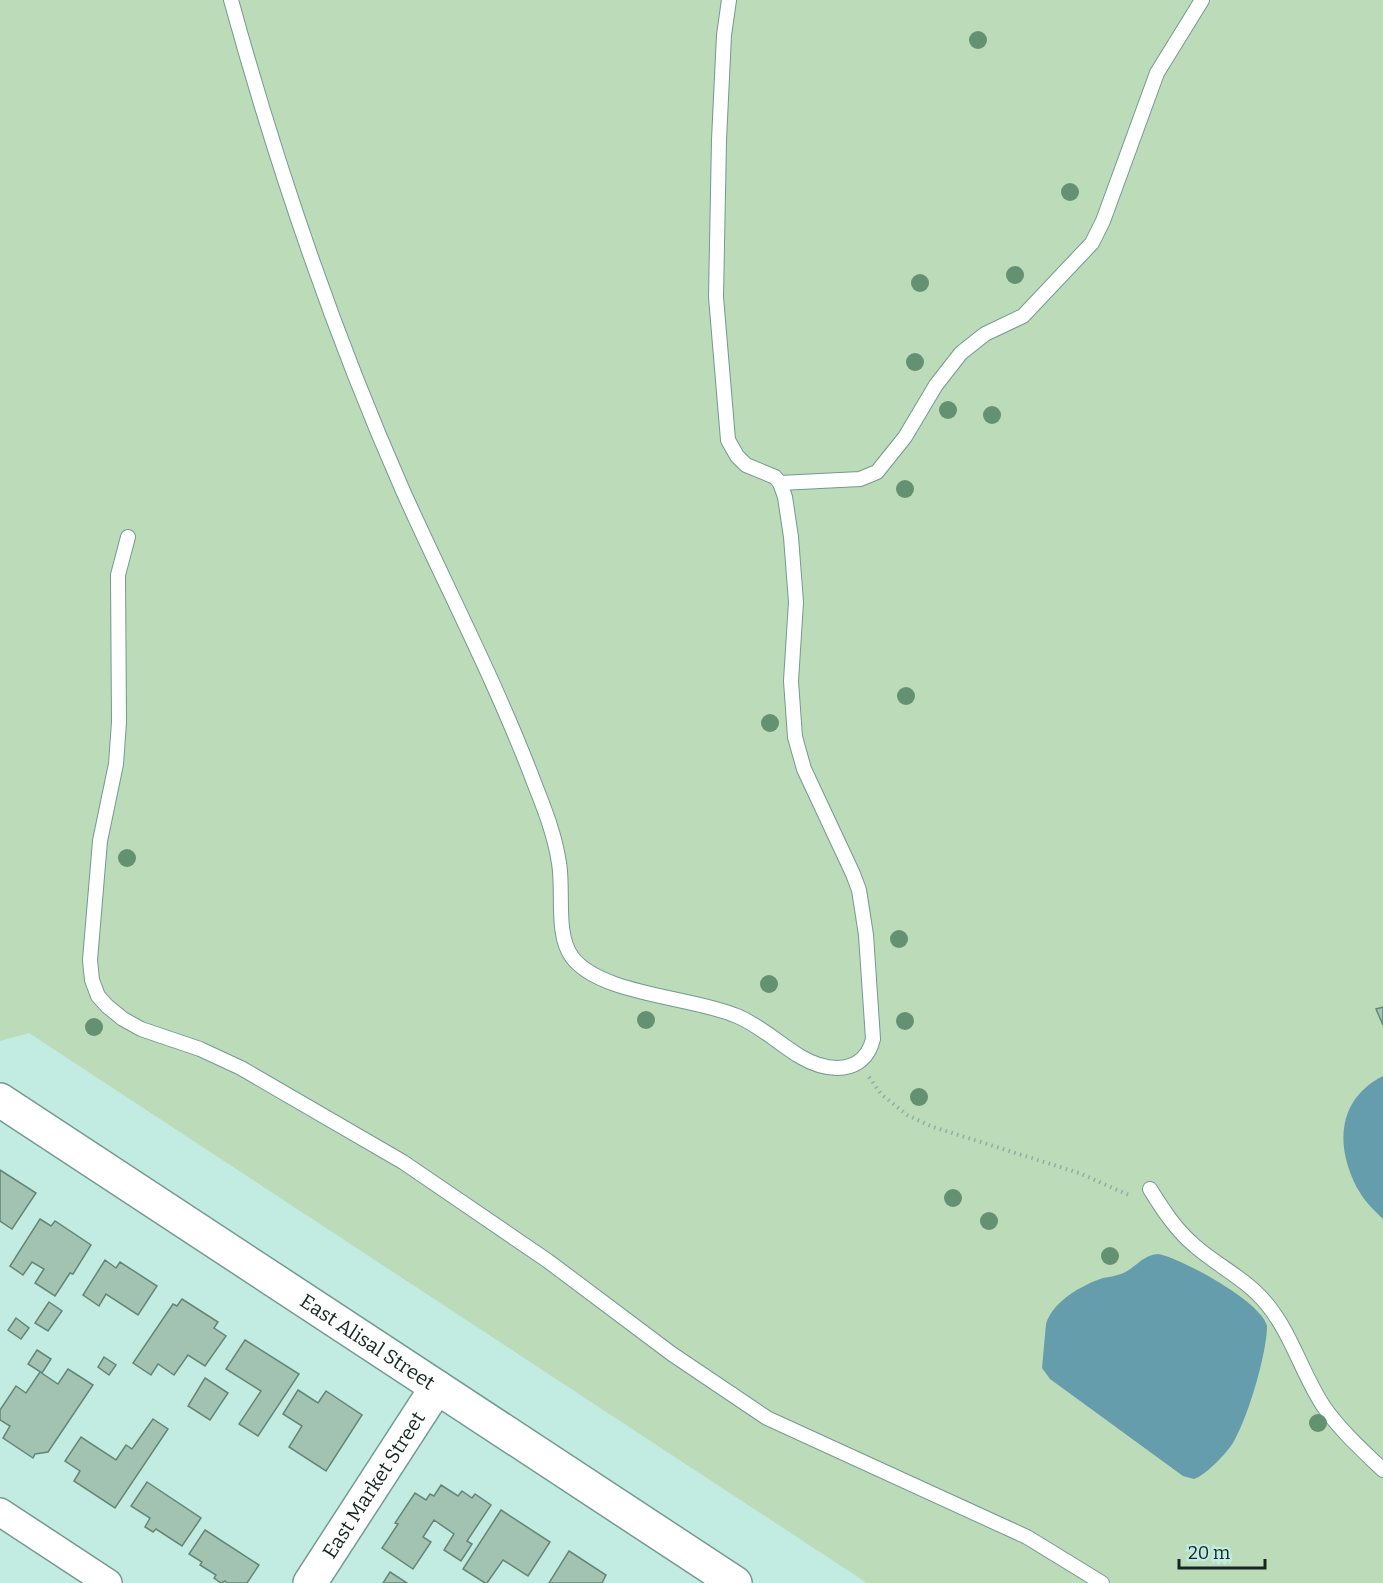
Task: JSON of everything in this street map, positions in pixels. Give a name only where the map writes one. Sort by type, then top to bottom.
[{"type":"street","name":"East Alisal Street","points":[[0,1100],[735,1583]]},
{"type":"street","name":"East Market Street","points":[[310,1583],[437,1387]]},
{"type":"street","points":[[0,1512],[108,1583]]},
{"type":"lane","points":[[231,0],[258,99],[328,310],[402,489],[511,723],[545,810],[562,880],[562,929],[571,956],[586,969],[608,981],[740,1017],[815,1064],[840,1068],[859,1063],[870,1049],[873,1029],[863,907],[853,874],[804,769],[795,737],[791,681],[796,622],[795,591],[785,497],[780,483],[769,473],[746,465],[737,456],[728,440],[716,297],[719,140],[724,35],[729,0]]},
{"type":"lane","points":[[780,483],[860,479],[877,472],[905,436],[936,385],[961,353],[985,334],[1023,316],[1092,243],[1103,221],[1157,73],[1202,0]]},
{"type":"lane","points":[[128,537],[118,575],[119,722],[116,765],[100,840],[90,960],[92,980],[98,996],[107,1006],[123,1019],[141,1029],[200,1049],[241,1068],[403,1162],[548,1261],[672,1354],[767,1418],[1027,1537],[1102,1583]]},
{"type":"lane","points":[[1150,1189],[1166,1215],[1195,1246],[1246,1283],[1265,1302],[1281,1324],[1323,1405],[1346,1435],[1383,1470]]},
{"type":"path","points":[[859,1063],[881,1094],[907,1115],[992,1148],[1079,1173],[1121,1190],[1166,1215]]},
{"type":"green space","points":[[0,0],[1383,0],[1383,1583],[867,1583],[29,1033],[0,1041]]},
{"type":"water","points":[[1383,1076],[1383,1219],[1367,1203],[1351,1175],[1346,1158],[1344,1126],[1348,1112],[1356,1098],[1367,1086]]},
{"type":"water","points":[[1158,1254],[1169,1257],[1219,1282],[1251,1305],[1262,1316],[1267,1326],[1260,1368],[1251,1401],[1239,1430],[1222,1457],[1194,1479],[1183,1476],[1050,1379],[1042,1368],[1046,1324],[1062,1301],[1086,1285],[1121,1274],[1143,1259]]},
{"type":"building","points":[[1383,1007],[1383,1025],[1376,1009]]},
{"type":"building","points":[[0,1170],[36,1193],[12,1229],[0,1221]]},
{"type":"building","points":[[40,1219],[51,1226],[55,1221],[91,1245],[73,1274],[70,1273],[55,1296],[35,1283],[44,1269],[32,1262],[23,1275],[10,1266]]},
{"type":"building","points":[[105,1260],[116,1268],[120,1262],[157,1286],[138,1315],[106,1294],[99,1306],[83,1295]]},
{"type":"building","points":[[182,1299],[218,1322],[214,1328],[226,1336],[205,1366],[188,1355],[174,1375],[158,1364],[151,1375],[133,1363],[173,1304],[177,1306]]},
{"type":"building","points":[[49,1302],[62,1311],[48,1331],[35,1323]]},
{"type":"building","points":[[16,1318],[29,1328],[21,1339],[8,1330]]},
{"type":"building","points":[[245,1340],[299,1374],[258,1436],[239,1424],[261,1391],[226,1369]]},
{"type":"building","points":[[37,1350],[51,1359],[42,1373],[28,1364]]},
{"type":"building","points":[[104,1357],[116,1365],[109,1375],[98,1367]]},
{"type":"building","points":[[68,1369],[93,1385],[48,1452],[35,1454],[33,1458],[3,1438],[10,1426],[0,1420],[0,1410],[16,1386],[26,1393],[40,1372],[58,1384]]},
{"type":"building","points":[[205,1378],[228,1393],[210,1420],[188,1406]]},
{"type":"building","points":[[298,1390],[318,1403],[326,1391],[362,1415],[326,1471],[289,1447],[302,1426],[283,1414]]},
{"type":"building","points":[[153,1419],[168,1429],[115,1508],[74,1481],[80,1471],[65,1461],[81,1437],[116,1460],[126,1445],[132,1449]]},
{"type":"building","points":[[147,1482],[201,1518],[182,1546],[156,1529],[153,1532],[145,1527],[150,1518],[131,1506]]},
{"type":"building","points":[[441,1485],[458,1496],[462,1491],[472,1498],[475,1494],[491,1505],[467,1541],[472,1544],[461,1561],[444,1550],[454,1534],[434,1520],[423,1537],[431,1542],[413,1569],[382,1548],[415,1493],[426,1500],[430,1494],[434,1496]]},
{"type":"building","points":[[501,1510],[550,1542],[528,1576],[503,1560],[485,1583],[463,1569]]},
{"type":"building","points":[[205,1530],[259,1565],[247,1583],[227,1583],[225,1581],[221,1583],[214,1578],[216,1575],[200,1565],[202,1562],[189,1554]]},
{"type":"building","points":[[569,1551],[606,1575],[602,1583],[549,1583]]},
{"type":"building","points":[[390,1572],[407,1583],[383,1583]]}]
